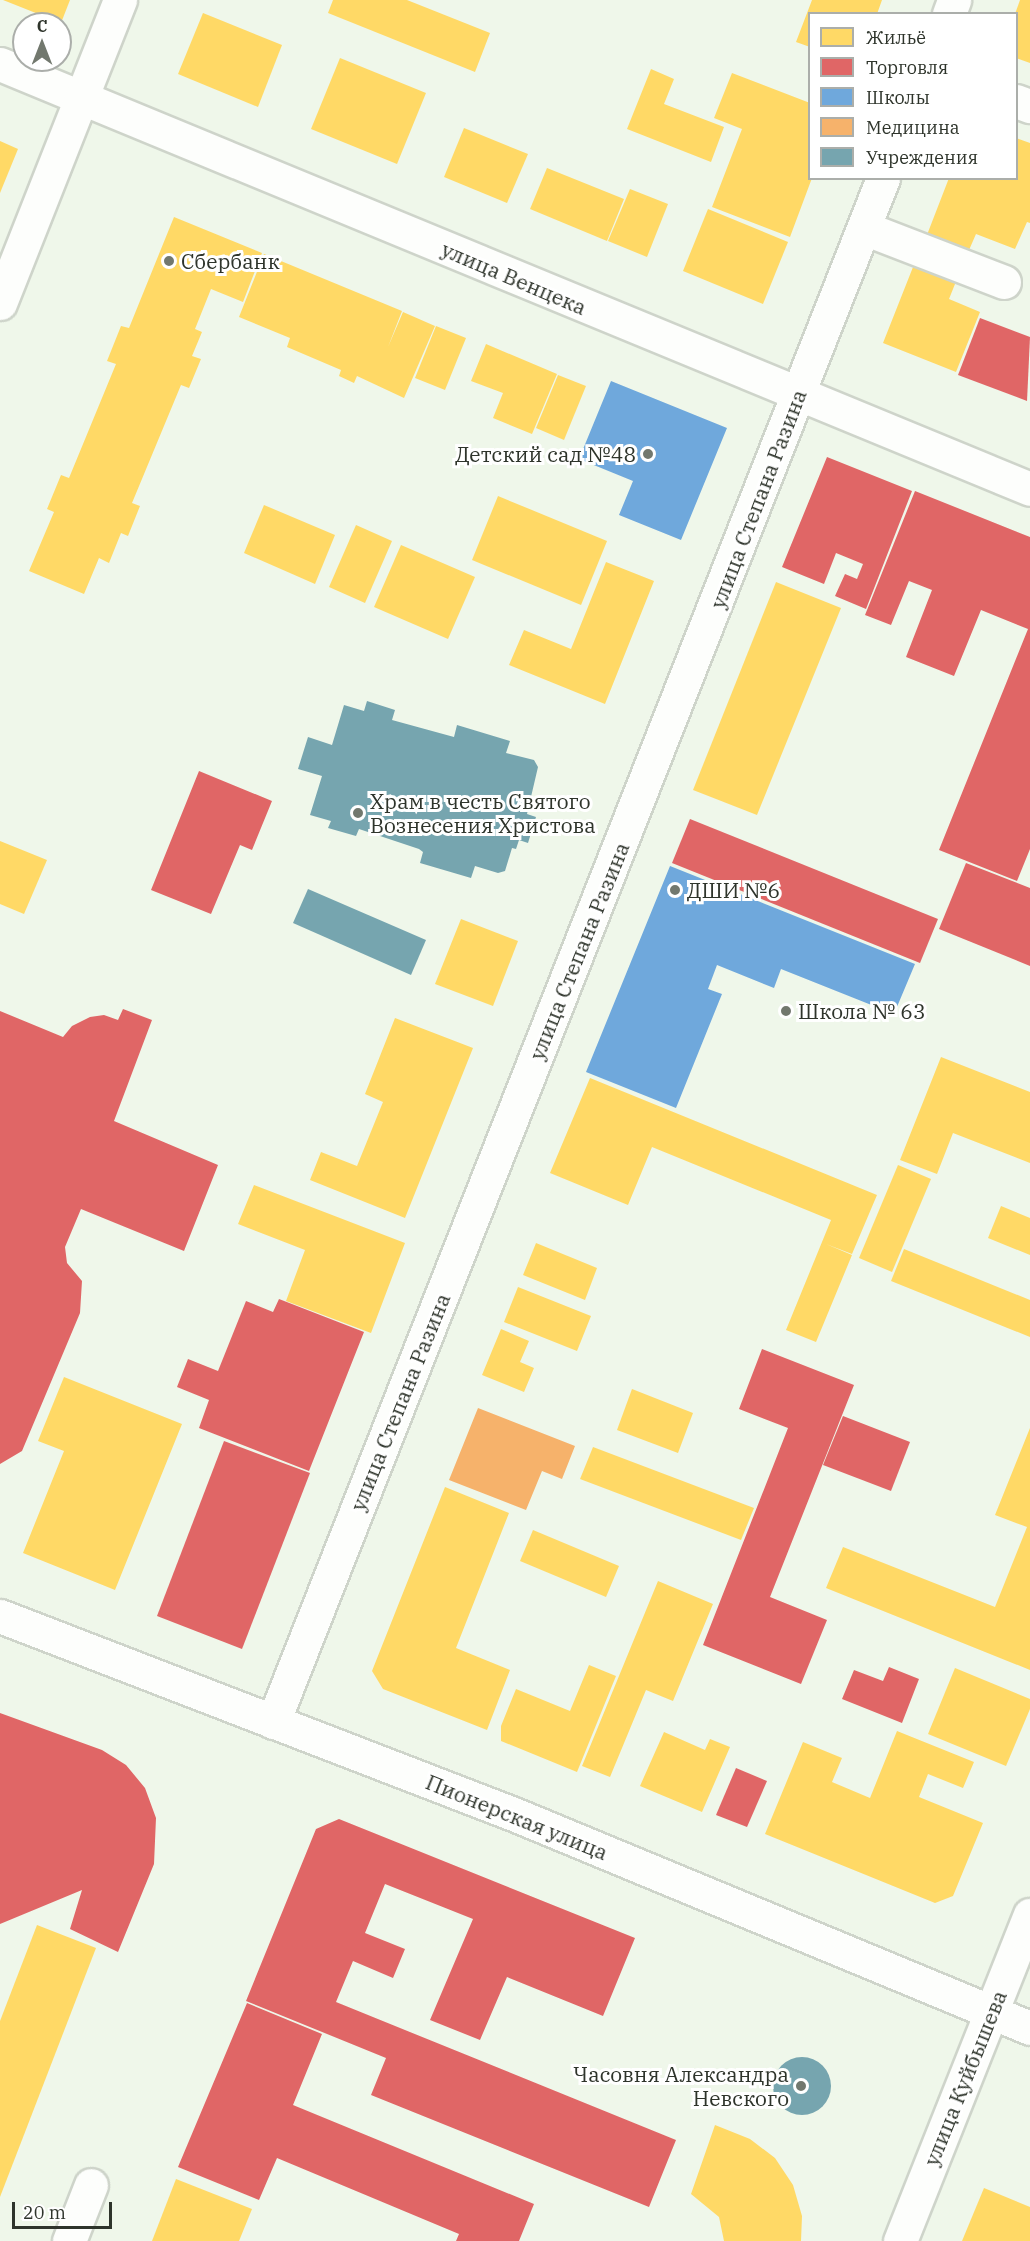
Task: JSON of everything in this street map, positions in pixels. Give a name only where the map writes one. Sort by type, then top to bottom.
[{"type":"street","points":[[0,303],[120,0]]},
{"type":"street","name":"улица Венцека","points":[[0,64],[798,396],[1030,489]]},
{"type":"street","name":"улица Степана Разина","points":[[273,1722],[882,180]]},
{"type":"street","points":[[864,228],[1004,282]]},
{"type":"street","name":"Пионерская улица","points":[[0,1616],[516,1815],[1030,2028]]},
{"type":"street","name":"улица Куйбышева","points":[[900,2241],[1030,1915]]},
{"type":"street","points":[[69,2241],[91,2185]]},
{"type":"building: Жильё","points":[[3,0],[70,0],[65,12],[33,12]]},
{"type":"building: Жильё","points":[[333,0],[407,0],[490,33],[475,72],[328,13]]},
{"type":"building: Жильё","points":[[812,0],[882,0],[878,12],[808,12],[808,46],[796,42]]},
{"type":"building: Жильё","points":[[1020,0],[1030,0],[1030,63],[1018,59],[1018,12],[1016,12]]},
{"type":"building: Жильё","points":[[203,13],[282,45],[258,107],[178,74]]},
{"type":"building: Жильё","points":[[340,58],[426,93],[397,164],[311,129]]},
{"type":"building: Жильё","points":[[651,69],[674,79],[664,104],[724,127],[711,162],[627,129]]},
{"type":"building: Жильё","points":[[732,73],[808,102],[808,180],[811,180],[790,237],[712,207],[742,129],[714,118]]},
{"type":"building: Жильё","points":[[464,128],[528,154],[507,203],[444,177]]},
{"type":"building: Жильё","points":[[1018,139],[1030,143],[1030,223],[1027,222],[1015,249],[976,234],[966,257],[925,240],[948,180],[1018,180]]},
{"type":"building: Жильё","points":[[0,141],[18,149],[0,193]]},
{"type":"building: Жильё","points":[[547,168],[624,199],[607,241],[530,209]]},
{"type":"building: Жильё","points":[[630,189],[668,204],[647,257],[608,241]]},
{"type":"building: Жильё","points":[[708,209],[788,242],[763,304],[683,271]]},
{"type":"building: Жильё","points":[[174,217],[262,253],[243,302],[211,289],[195,329],[202,332],[192,356],[201,359],[189,388],[181,385],[132,503],[140,506],[128,536],[121,533],[109,563],[99,558],[84,594],[29,571],[54,512],[47,509],[61,475],[69,478],[116,364],[107,361],[121,326],[129,328]]},
{"type":"building: Жильё","points":[[264,254],[402,311],[388,347],[403,312],[435,326],[404,398],[357,376],[354,383],[339,376],[341,370],[287,347],[290,338],[239,317]]},
{"type":"building: Жильё","points":[[915,262],[957,279],[949,299],[980,312],[956,372],[883,343]]},
{"type":"building: Жильё","points":[[436,326],[466,338],[445,390],[415,378]]},
{"type":"building: Жильё","points":[[486,344],[557,374],[532,434],[493,418],[503,393],[471,381]]},
{"type":"building: Жильё","points":[[558,375],[586,386],[564,440],[536,428]]},
{"type":"building: Жильё","points":[[498,496],[607,541],[581,605],[472,560]]},
{"type":"building: Жильё","points":[[264,505],[335,535],[315,584],[244,553]]},
{"type":"building: Жильё","points":[[356,525],[392,541],[365,603],[329,587]]},
{"type":"building: Жильё","points":[[401,545],[475,577],[448,639],[374,607]]},
{"type":"building: Жильё","points":[[606,562],[654,581],[605,704],[509,665],[524,630],[571,649]]},
{"type":"building: Жильё","points":[[776,582],[841,608],[757,815],[693,790]]},
{"type":"building: Жильё","points":[[0,841],[47,860],[24,914],[0,904]]},
{"type":"building: Жильё","points":[[461,919],[518,941],[493,1006],[435,984]]},
{"type":"building: Жильё","points":[[395,1018],[473,1048],[405,1218],[310,1180],[321,1152],[357,1166],[383,1102],[365,1094]]},
{"type":"building: Жильё","points":[[941,1057],[1030,1092],[1030,1163],[953,1133],[937,1174],[900,1160]]},
{"type":"building: Жильё","points":[[590,1078],[877,1195],[852,1254],[826,1244],[852,1255],[816,1342],[786,1330],[831,1220],[652,1147],[628,1205],[550,1173]]},
{"type":"building: Жильё","points":[[898,1165],[931,1179],[892,1272],[859,1258]]},
{"type":"building: Жильё","points":[[254,1185],[405,1243],[371,1333],[286,1301],[305,1250],[238,1224]]},
{"type":"building: Жильё","points":[[1001,1206],[1030,1218],[1030,1255],[988,1238]]},
{"type":"building: Жильё","points":[[536,1243],[597,1268],[585,1300],[523,1275]]},
{"type":"building: Жильё","points":[[904,1249],[1030,1300],[1030,1337],[891,1281]]},
{"type":"building: Жильё","points":[[518,1287],[591,1316],[577,1351],[504,1322]]},
{"type":"building: Жильё","points":[[501,1329],[529,1341],[520,1362],[534,1368],[524,1392],[482,1375]]},
{"type":"building: Жильё","points":[[64,1377],[182,1424],[115,1590],[23,1553],[64,1451],[38,1441]]},
{"type":"building: Жильё","points":[[632,1389],[693,1413],[678,1453],[617,1430]]},
{"type":"building: Жильё","points":[[1030,1428],[1030,1670],[826,1588],[843,1547],[995,1607],[1027,1527],[995,1515]]},
{"type":"building: Жильё","points":[[593,1447],[754,1508],[741,1540],[580,1479]]},
{"type":"building: Жильё","points":[[445,1487],[509,1513],[456,1648],[510,1670],[487,1730],[383,1689],[372,1671]]},
{"type":"building: Жильё","points":[[533,1530],[619,1566],[606,1597],[520,1561]]},
{"type":"building: Жильё","points":[[658,1581],[713,1604],[673,1701],[646,1690],[610,1777],[582,1766]]},
{"type":"building: Жильё","points":[[589,1665],[616,1676],[577,1772],[501,1741],[501,1726],[516,1689],[570,1711]]},
{"type":"building: Жильё","points":[[955,1668],[1030,1699],[1030,1709],[1006,1766],[928,1734]]},
{"type":"building: Жильё","points":[[897,1731],[974,1762],[963,1788],[928,1774],[919,1797],[983,1823],[953,1896],[935,1903],[765,1834],[803,1742],[842,1758],[832,1782],[870,1798]]},
{"type":"building: Жильё","points":[[664,1732],[705,1750],[710,1739],[730,1747],[702,1812],[640,1786]]},
{"type":"building: Жильё","points":[[37,1925],[96,1948],[0,2197],[0,2021]]},
{"type":"building: Жильё","points":[[715,2125],[750,2139],[775,2158],[793,2185],[802,2216],[801,2241],[724,2241],[719,2217],[691,2194]]},
{"type":"building: Жильё","points":[[176,2179],[252,2209],[239,2241],[152,2241]]},
{"type":"building: Жильё","points":[[984,2188],[1030,2207],[1030,2241],[962,2241]]},
{"type":"building: Торговля","points":[[980,318],[1030,337],[1027,401],[958,375]]},
{"type":"building: Торговля","points":[[827,457],[912,491],[866,609],[835,596],[845,574],[857,579],[863,564],[836,553],[824,584],[782,567]]},
{"type":"building: Торговля","points":[[915,491],[1030,537],[1030,849],[1017,881],[939,850],[1028,629],[981,610],[954,676],[906,657],[932,590],[909,581],[891,625],[865,615]]},
{"type":"building: Торговля","points":[[199,771],[272,801],[252,850],[240,845],[211,914],[151,890]]},
{"type":"building: Торговля","points":[[690,819],[938,919],[920,963],[672,863]]},
{"type":"building: Торговля","points":[[966,863],[1030,888],[1030,966],[939,929]]},
{"type":"building: Торговля","points":[[123,1009],[152,1020],[114,1121],[218,1165],[184,1251],[81,1209],[65,1247],[67,1263],[82,1281],[80,1313],[22,1451],[0,1464],[0,1011],[63,1037],[72,1026],[90,1017],[104,1015],[118,1020]]},
{"type":"building: Торговля","points":[[279,1299],[364,1332],[309,1471],[199,1428],[209,1400],[177,1387],[188,1359],[218,1371],[246,1301],[273,1312]]},
{"type":"building: Торговля","points":[[762,1349],[854,1385],[770,1597],[827,1620],[801,1684],[703,1645],[788,1428],[739,1409]]},
{"type":"building: Торговля","points":[[843,1416],[910,1442],[891,1491],[823,1465]]},
{"type":"building: Торговля","points":[[224,1441],[310,1473],[242,1649],[157,1616]]},
{"type":"building: Торговля","points":[[889,1667],[919,1679],[902,1723],[842,1699],[854,1670],[883,1681]]},
{"type":"building: Торговля","points":[[0,1713],[102,1750],[126,1765],[145,1788],[156,1818],[154,1864],[118,1952],[70,1929],[82,1890],[0,1924]]},
{"type":"building: Торговля","points":[[736,1768],[767,1781],[747,1827],[716,1815]]},
{"type":"building: Торговля","points":[[339,1819],[635,1938],[603,2016],[507,1977],[480,2040],[430,2020],[473,1919],[385,1884],[365,1933],[405,1949],[393,1978],[353,1961],[336,2002],[676,2140],[649,2207],[371,2095],[386,2058],[246,2001],[316,1829]]},
{"type":"building: Торговля","points":[[247,2003],[322,2034],[293,2105],[534,2204],[519,2241],[456,2241],[459,2234],[277,2158],[259,2200],[178,2167]]},
{"type":"building: Школы","points":[[611,381],[727,428],[681,540],[619,515],[633,481],[579,459]]},
{"type":"building: Школы","points":[[670,866],[915,964],[894,1014],[781,969],[774,988],[717,965],[708,989],[722,994],[676,1108],[586,1072]]},
{"type":"building: Медицина","points":[[478,1408],[575,1446],[562,1479],[542,1471],[526,1510],[449,1480]]},
{"type":"building: Учреждения","points":[[367,701],[395,710],[392,720],[454,737],[457,725],[510,741],[506,753],[534,760],[538,767],[527,814],[536,817],[528,843],[519,840],[516,849],[512,848],[505,871],[498,873],[475,866],[471,878],[420,863],[423,852],[419,849],[359,829],[356,836],[328,828],[331,821],[310,815],[322,776],[298,769],[308,737],[332,745],[344,705],[364,711]]},
{"type":"building: Учреждения","points":[[308,889],[426,940],[411,975],[293,923]]},
{"type":"building: Учреждения","name":"Часовня Александра Невского","points":[[802,2057],[813,2059],[826,2070],[831,2086],[829,2097],[818,2110],[802,2115],[791,2113],[778,2102],[773,2086],[775,2075],[786,2062]]},
{"type":"place","name":"Сбербанк","points":[[169,261]]},
{"type":"place","name":"Детский сад №48","points":[[648,454]]},
{"type":"place","name":"Храм в честь Святого Вознесения Христова","points":[[358,813]]},
{"type":"place","name":"ДШИ №6","points":[[675,890]]},
{"type":"place","name":"Школа № 63","points":[[786,1011]]},
{"type":"place","name":"Часовня Александра Невского","points":[[801,2086]]}]
